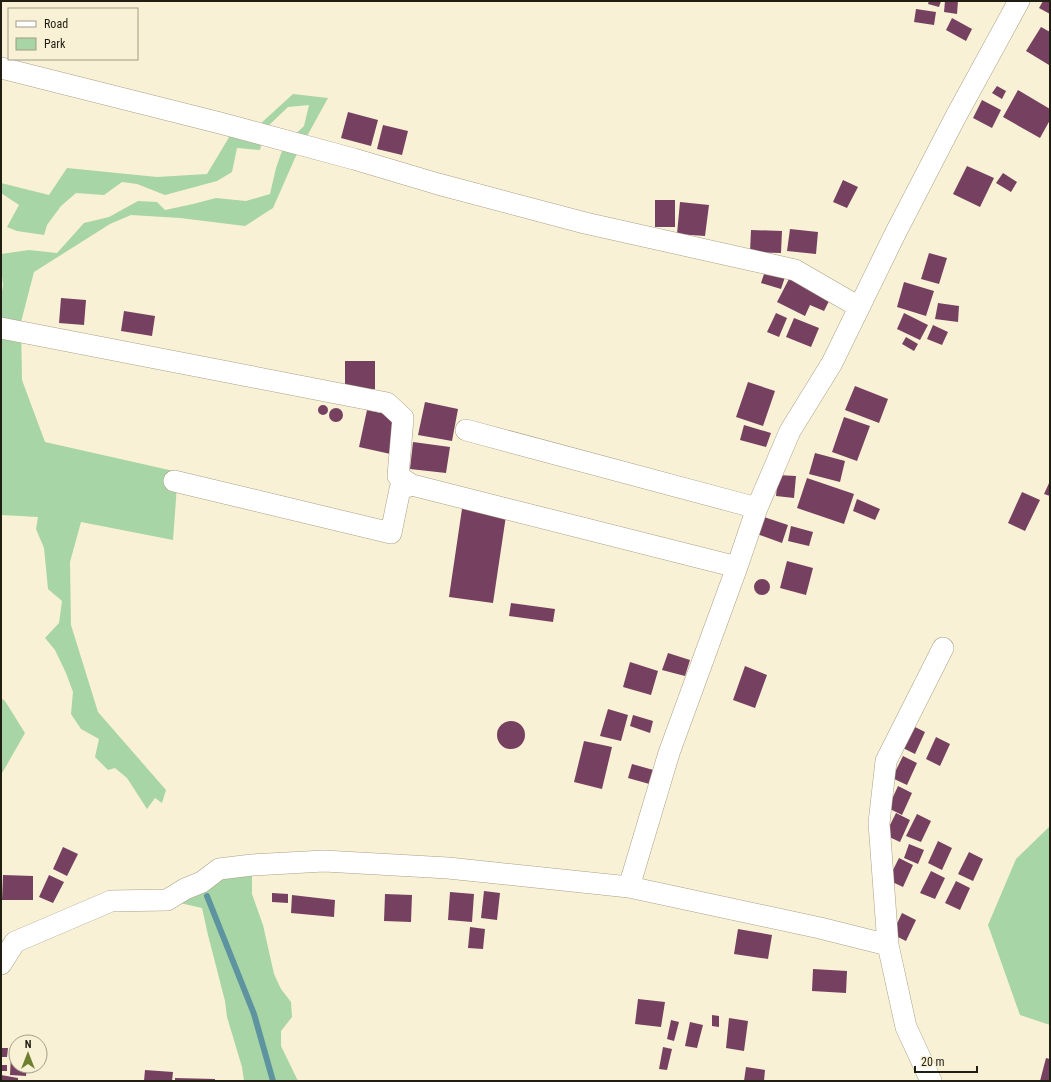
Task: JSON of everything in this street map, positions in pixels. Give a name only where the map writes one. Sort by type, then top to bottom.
[{"type":"street","points":[[629,887],[669,753],[757,508],[790,431],[832,362],[951,125],[1019,1]]},
{"type":"street","points":[[1,68],[227,125],[585,223],[795,270],[859,307]]},
{"type":"street","points":[[1,328],[387,404],[403,418],[398,476],[412,485],[736,567]]},
{"type":"street","points":[[466,430],[757,508]]},
{"type":"street","points":[[174,481],[390,533],[400,489],[412,485]]},
{"type":"street","points":[[931,1081],[906,1027],[888,945],[879,823],[886,761],[943,648]]},
{"type":"street","points":[[1,964],[15,942],[111,901],[167,900],[185,889],[202,882],[219,869],[252,865],[324,861],[448,868],[629,887],[820,928],[888,945]]},
{"type":"green space","points":[[293,94],[328,98],[295,158],[273,208],[245,226],[180,218],[131,215],[110,224],[34,272],[21,322],[22,380],[45,442],[178,472],[173,540],[81,522],[70,562],[71,625],[98,712],[166,790],[162,803],[155,798],[147,809],[127,778],[115,768],[108,770],[95,757],[99,739],[81,729],[71,714],[73,692],[55,650],[45,638],[59,623],[62,601],[48,589],[44,548],[36,529],[38,517],[1,515],[1,298],[3,285],[1,254],[29,250],[57,253],[84,223],[109,217],[138,201],[157,202],[165,210],[216,198],[246,201],[270,194],[276,168],[284,145],[304,126],[309,105],[288,107],[265,129],[260,150],[237,148],[232,172],[217,181],[165,195],[137,184],[122,182],[104,195],[76,193],[61,206],[47,225],[44,235],[17,231],[7,227],[19,205],[1,193],[1,183],[49,195],[67,168],[157,177],[207,174],[234,129],[259,125]]},
{"type":"green space","points":[[1,698],[5,701],[25,733],[1,775]]},
{"type":"green space","points":[[1050,826],[1050,1025],[1020,1015],[988,925],[1016,859]]},
{"type":"green space","points":[[252,865],[252,894],[263,925],[274,974],[281,989],[291,1002],[292,1017],[281,1031],[281,1046],[298,1081],[244,1081],[242,1067],[227,1017],[225,1001],[202,908],[167,900]]},
{"type":"building","points":[[929,1],[941,1],[939,7],[928,4]]},
{"type":"building","points":[[945,1],[958,1],[957,14],[944,12]]},
{"type":"building","points":[[1043,1],[1050,1],[1050,14],[1039,8]]},
{"type":"building","points":[[916,9],[936,12],[934,25],[914,22]]},
{"type":"building","points":[[952,18],[972,29],[966,41],[946,30]]},
{"type":"building","points":[[1041,27],[1050,32],[1049,65],[1026,51]]},
{"type":"building","points":[[997,86],[1006,91],[1002,99],[992,93]]},
{"type":"building","points":[[1018,90],[1050,109],[1050,120],[1040,138],[1003,117]]},
{"type":"building","points":[[982,100],[1001,110],[992,128],[973,118]]},
{"type":"building","points":[[348,112],[378,120],[371,146],[341,138]]},
{"type":"building","points":[[383,125],[408,131],[402,155],[377,149]]},
{"type":"building","points":[[967,166],[994,178],[980,207],[953,194]]},
{"type":"building","points":[[1003,173],[1017,182],[1011,192],[996,183]]},
{"type":"building","points":[[843,180],[858,187],[847,208],[833,202]]},
{"type":"building","points":[[655,200],[675,200],[675,227],[655,227]]},
{"type":"building","points":[[680,202],[709,205],[705,236],[677,234]]},
{"type":"building","points":[[790,229],[818,232],[816,254],[787,251]]},
{"type":"building","points":[[751,230],[782,231],[781,253],[750,252]]},
{"type":"building","points":[[929,253],[947,258],[939,284],[921,279]]},
{"type":"building","points":[[766,268],[786,274],[781,289],[761,283]]},
{"type":"building","points":[[790,277],[831,297],[824,311],[810,305],[805,316],[777,302]]},
{"type":"building","points":[[904,282],[934,291],[926,316],[897,307]]},
{"type":"building","points":[[61,298],[86,300],[84,325],[59,323]]},
{"type":"building","points":[[938,303],[959,306],[958,322],[935,319]]},
{"type":"building","points":[[124,311],[155,316],[152,336],[121,331]]},
{"type":"building","points":[[776,313],[787,318],[779,337],[767,332]]},
{"type":"building","points":[[904,313],[928,325],[920,340],[897,329]]},
{"type":"building","points":[[794,318],[819,328],[811,347],[786,337]]},
{"type":"building","points":[[933,325],[948,332],[942,345],[927,339]]},
{"type":"building","points":[[906,337],[918,344],[914,351],[902,344]]},
{"type":"building","points":[[345,361],[375,361],[375,389],[345,389]]},
{"type":"building","points":[[748,382],[775,391],[763,426],[736,417]]},
{"type":"building","points":[[855,386],[888,399],[879,423],[845,410]]},
{"type":"building","points":[[425,402],[458,409],[452,441],[418,435]]},
{"type":"building","points":[[321,405],[325,405],[327,406],[327,414],[321,415],[318,412],[318,408]]},
{"type":"building","points":[[336,408],[341,410],[343,415],[341,420],[336,422],[331,420],[329,415],[331,410]]},
{"type":"building","points":[[367,410],[403,418],[395,455],[359,447]]},
{"type":"building","points":[[844,417],[870,426],[857,461],[832,452]]},
{"type":"building","points":[[744,425],[771,433],[766,447],[740,440]]},
{"type":"building","points":[[413,442],[450,447],[446,473],[410,469]]},
{"type":"building","points":[[815,453],[845,461],[840,482],[809,474]]},
{"type":"building","points":[[778,475],[796,476],[794,498],[776,496]]},
{"type":"building","points":[[807,478],[854,494],[844,524],[797,508]]},
{"type":"building","points":[[1050,481],[1050,496],[1044,494]]},
{"type":"building","points":[[1022,492],[1040,500],[1025,531],[1008,523]]},
{"type":"building","points":[[857,499],[880,509],[875,520],[853,511]]},
{"type":"building","points":[[463,502],[507,509],[493,603],[449,597]]},
{"type":"building","points":[[764,517],[788,525],[782,543],[757,534]]},
{"type":"building","points":[[791,526],[813,532],[809,546],[788,541]]},
{"type":"building","points":[[787,561],[813,568],[806,595],[780,588]]},
{"type":"building","points":[[759,579],[765,579],[770,584],[768,593],[765,595],[759,595],[754,590],[754,584]]},
{"type":"building","points":[[511,603],[555,609],[553,622],[509,616]]},
{"type":"building","points":[[668,653],[690,660],[685,676],[662,670]]},
{"type":"building","points":[[630,662],[658,671],[651,695],[623,687]]},
{"type":"building","points":[[745,666],[767,675],[755,708],[733,700]]},
{"type":"building","points":[[608,709],[628,715],[621,741],[600,736]]},
{"type":"building","points":[[633,715],[653,721],[650,733],[630,726]]},
{"type":"building","points":[[511,721],[521,725],[525,735],[521,745],[511,749],[501,745],[497,735],[501,725]]},
{"type":"building","points":[[911,725],[925,732],[915,754],[901,747]]},
{"type":"building","points":[[936,737],[950,744],[940,766],[926,759]]},
{"type":"building","points":[[584,741],[612,747],[602,789],[574,782]]},
{"type":"building","points":[[903,756],[917,763],[907,785],[892,778]]},
{"type":"building","points":[[632,764],[657,771],[653,785],[628,778]]},
{"type":"building","points":[[898,786],[912,793],[902,815],[888,808]]},
{"type":"building","points":[[896,813],[910,820],[900,842],[885,835]]},
{"type":"building","points":[[917,814],[931,821],[921,842],[906,836]]},
{"type":"building","points":[[938,841],[952,848],[942,870],[928,863]]},
{"type":"building","points":[[909,844],[924,850],[918,864],[904,858]]},
{"type":"building","points":[[63,847],[78,854],[67,876],[53,869]]},
{"type":"building","points":[[969,852],[983,859],[973,881],[958,874]]},
{"type":"building","points":[[899,858],[913,865],[903,887],[888,880]]},
{"type":"building","points":[[931,871],[945,878],[935,899],[920,893]]},
{"type":"building","points":[[3,875],[33,876],[33,900],[2,900]]},
{"type":"building","points":[[49,875],[64,882],[53,903],[39,897]]},
{"type":"building","points":[[956,881],[970,888],[960,910],[945,903]]},
{"type":"building","points":[[484,891],[500,893],[497,920],[481,918]]},
{"type":"building","points":[[450,892],[474,894],[472,922],[448,920]]},
{"type":"building","points":[[272,893],[288,894],[288,903],[272,902]]},
{"type":"building","points":[[385,894],[412,895],[411,922],[384,921]]},
{"type":"building","points":[[292,895],[335,900],[334,917],[291,913]]},
{"type":"building","points":[[902,913],[916,920],[906,941],[892,934]]},
{"type":"building","points":[[470,927],[485,929],[483,949],[468,948]]},
{"type":"building","points":[[738,929],[772,935],[768,959],[734,954]]},
{"type":"building","points":[[813,969],[847,971],[846,993],[812,991]]},
{"type":"building","points":[[638,999],[665,1002],[661,1027],[635,1024]]},
{"type":"building","points":[[712,1015],[719,1016],[719,1027],[712,1026]]},
{"type":"building","points":[[729,1018],[748,1021],[744,1051],[726,1048]]},
{"type":"building","points":[[671,1020],[679,1022],[674,1041],[667,1039]]},
{"type":"building","points":[[690,1022],[703,1025],[697,1048],[685,1046]]},
{"type":"building","points":[[663,1047],[672,1049],[667,1070],[659,1069]]},
{"type":"building","points":[[1,1048],[8,1048],[7,1057],[1,1057]]},
{"type":"building","points":[[1046,1058],[1050,1059],[1050,1081],[1040,1081]]},
{"type":"building","points":[[1,1065],[7,1065],[7,1071],[1,1071]]},
{"type":"building","points":[[746,1067],[765,1070],[764,1081],[744,1081]]},
{"type":"building","points":[[145,1070],[173,1072],[172,1081],[144,1081]]},
{"type":"building","points":[[10,1074],[26,1074],[26,1076]]},
{"type":"building","points":[[1,1075],[18,1078],[18,1081],[1,1081]]},
{"type":"building","points":[[175,1078],[215,1079],[215,1081],[175,1081]]},
{"type":"waterway","points":[[207,896],[254,1014],[273,1081]]}]
